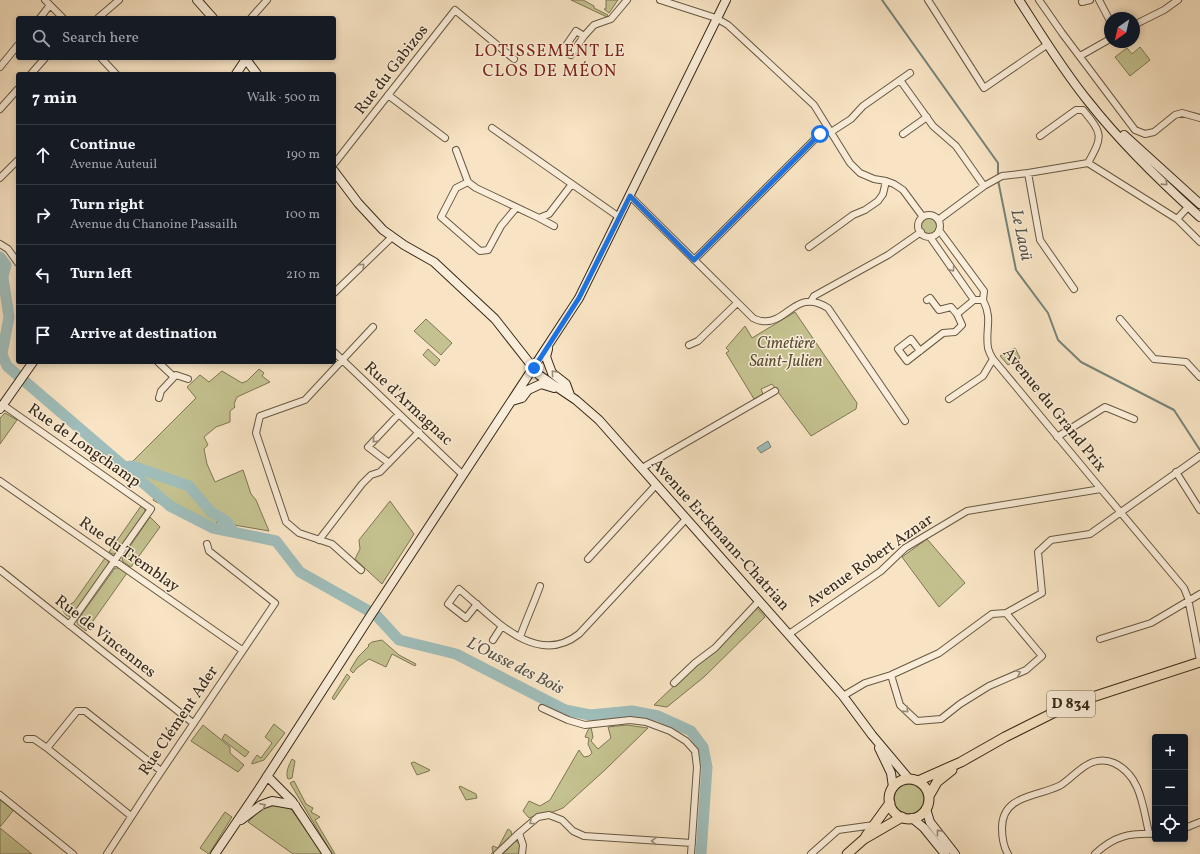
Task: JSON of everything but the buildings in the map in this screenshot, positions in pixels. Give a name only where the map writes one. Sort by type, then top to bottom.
[{"type":"main road","points":[[197,0],[210,16]]},
{"type":"main road","points":[[215,854],[579,298],[726,0]]},
{"type":"main road","points":[[1019,0],[1087,100],[1111,129],[1200,217]]},
{"type":"main road","points":[[1019,0],[1090,97],[1115,126],[1200,205]]},
{"type":"main road","points":[[237,72],[244,60]]},
{"type":"main road","points":[[246,60],[255,72]]},
{"type":"main road","name":"Avenue Erckmann-Chatrian","points":[[336,174],[358,203],[383,230],[434,262],[456,281],[495,319],[539,375],[570,396],[599,420],[789,634],[843,696],[872,735],[913,780]]},
{"type":"main road","points":[[1188,206],[1193,204],[1200,205]]},
{"type":"main road","points":[[548,346],[546,357],[548,365],[552,372],[566,384],[570,396]]},
{"type":"main road","points":[[1,407],[32,364]]},
{"type":"main road","points":[[512,401],[522,398],[528,390],[540,384],[561,390]]},
{"type":"main road","name":"D 834","points":[[913,780],[961,762],[1004,737],[1071,704],[1200,661]]},
{"type":"main road","name":"Avenue Erckmann-Chatrian","points":[[872,735],[891,773],[893,787]]},
{"type":"main road","name":"D 834","points":[[929,796],[937,782],[961,762]]},
{"type":"main road","points":[[267,776],[295,805],[327,854]]},
{"type":"main road","points":[[903,780],[913,780],[927,790],[929,796],[928,803],[926,809],[922,813],[912,818],[902,817],[896,814],[890,803],[890,795],[893,787],[903,780]]},
{"type":"main road","points":[[236,824],[262,805],[272,801],[295,805]]},
{"type":"main road","points":[[864,839],[890,803]]},
{"type":"main road","points":[[926,809],[930,822],[955,854]]},
{"type":"main road","points":[[847,854],[864,839],[902,817]]},
{"type":"main road","points":[[912,818],[924,828],[945,854]]},
{"type":"street","points":[[45,0],[61,16]]},
{"type":"street","points":[[100,16],[119,0]]},
{"type":"street","points":[[253,16],[267,0]]},
{"type":"street","points":[[584,36],[594,25],[611,19],[627,0]]},
{"type":"street","points":[[660,0],[716,18],[728,25],[814,105],[850,163],[860,173],[874,179],[894,184],[903,190],[923,217]]},
{"type":"street","points":[[928,0],[984,88],[1048,44]]},
{"type":"street","points":[[1039,0],[1135,130],[1145,134],[1154,132],[1175,115],[1182,113],[1200,118]]},
{"type":"street","points":[[1082,2],[1090,0]]},
{"type":"street","points":[[1099,0],[1105,12]]},
{"type":"street","points":[[1140,23],[1164,10],[1178,0]]},
{"type":"street","points":[[42,16],[50,5]]},
{"type":"street","name":"Rue du Gabizos","points":[[336,161],[456,10],[514,59]]},
{"type":"street","points":[[1080,56],[1104,42]]},
{"type":"street","points":[[0,67],[16,47]]},
{"type":"street","points":[[33,72],[43,60]]},
{"type":"street","points":[[102,60],[111,72]]},
{"type":"street","points":[[694,260],[829,129],[851,119],[863,106],[910,73]]},
{"type":"street","points":[[900,80],[933,126],[956,146],[984,186]]},
{"type":"street","points":[[0,109],[16,91]]},
{"type":"street","points":[[388,94],[446,138]]},
{"type":"street","points":[[1040,136],[1076,110],[1083,110],[1096,126],[1100,135],[1097,147],[1088,164]]},
{"type":"street","points":[[903,134],[927,117]]},
{"type":"street","points":[[492,128],[619,217]]},
{"type":"street","points":[[456,150],[468,182],[476,188],[554,226]]},
{"type":"street","points":[[0,178],[16,162]]},
{"type":"street","points":[[938,220],[984,186],[1002,176],[1088,164],[1177,219],[1200,242]]},
{"type":"street","points":[[1028,173],[1040,240],[1074,289]]},
{"type":"street","points":[[809,247],[853,215],[865,210],[878,201],[883,194],[886,181]]},
{"type":"street","points":[[468,182],[456,188],[441,217],[480,251],[488,250],[501,226],[516,208]]},
{"type":"street","points":[[539,218],[549,214],[572,184]]},
{"type":"street","points":[[630,196],[737,303],[753,318],[762,321],[772,320],[802,303],[811,300],[814,296],[888,255],[921,232]]},
{"type":"street","points":[[1177,219],[1188,206]]},
{"type":"street","points":[[933,216],[938,220],[940,226],[936,235],[930,237],[923,235],[919,229],[919,222],[923,217],[933,216]]},
{"type":"street","name":"Avenue du Grand Prix","points":[[939,230],[984,291],[983,300],[987,308],[989,319],[988,349],[993,360],[1101,489]]},
{"type":"street","points":[[336,291],[392,237]]},
{"type":"street","points":[[930,237],[974,300]]},
{"type":"street","points":[[0,244],[8,249],[16,260]]},
{"type":"street","points":[[920,351],[943,333],[955,332],[962,325],[957,314],[951,307],[939,310],[930,298],[927,300]]},
{"type":"street","points":[[811,300],[828,308],[905,421]]},
{"type":"street","points":[[957,314],[974,300],[983,300]]},
{"type":"street","points":[[689,345],[698,341],[737,303]]},
{"type":"street","points":[[1120,319],[1154,359],[1186,362],[1200,377]]},
{"type":"street","points":[[361,570],[332,544],[299,533],[286,522],[256,433],[260,416],[305,400],[373,327]]},
{"type":"street","name":"Rue d'Armagnac","points":[[336,354],[463,475]]},
{"type":"street","points":[[949,399],[983,376],[993,360]]},
{"type":"street","points":[[160,364],[174,377]]},
{"type":"street","points":[[159,398],[161,391],[176,375],[188,379]]},
{"type":"street","points":[[642,468],[775,391]]},
{"type":"street","name":"Rue de Longchamp","points":[[1,407],[151,509],[115,561]]},
{"type":"street","points":[[1057,437],[1105,407],[1134,419]]},
{"type":"street","points":[[389,463],[368,447],[399,414]]},
{"type":"street","points":[[319,540],[362,484],[371,475],[380,472],[419,432]]},
{"type":"street","points":[[843,696],[865,684],[891,675],[939,653],[992,614],[1006,613],[1042,593],[1038,552],[1051,540],[1090,534],[1200,456]]},
{"type":"street","points":[[1176,472],[1200,510]]},
{"type":"street","name":"Rue du Tremblay","points":[[0,481],[242,650]]},
{"type":"street","points":[[588,559],[656,485]]},
{"type":"street","points":[[1101,489],[1184,588],[1189,601],[1200,661]]},
{"type":"street","name":"Avenue Robert Aznar","points":[[789,634],[881,571],[905,548],[967,511],[1101,489]]},
{"type":"street","points":[[477,604],[466,618],[448,604],[459,589],[477,604],[502,626],[534,644],[552,646],[571,641],[686,519]]},
{"type":"street","name":"Rue Clément Ader","points":[[107,854],[160,772],[275,603],[209,551],[207,544]]},
{"type":"street","points":[[70,625],[115,561]]},
{"type":"street","name":"Rue de Vincennes","points":[[0,570],[194,723]]},
{"type":"street","points":[[520,637],[540,586]]},
{"type":"street","points":[[1100,639],[1151,623],[1200,594]]},
{"type":"street","points":[[674,683],[695,663],[715,648],[759,601]]},
{"type":"street","points":[[891,675],[900,705],[917,721],[941,720],[960,704],[989,686],[1026,670],[1042,656],[1006,613]]},
{"type":"street","points":[[493,640],[502,626]]},
{"type":"street","points":[[542,708],[568,720],[585,725],[630,720],[646,722],[670,731],[686,740],[695,751],[697,768],[691,854]]},
{"type":"street","points":[[47,748],[77,711],[85,711],[160,772]]},
{"type":"street","points":[[27,739],[34,739],[47,748],[131,816]]},
{"type":"street","points":[[1008,854],[1002,837],[1002,824],[1010,806],[1019,800],[1058,786],[1070,779],[1085,766],[1101,760],[1118,765],[1128,773],[1136,784],[1152,833],[1120,837],[1104,846],[1095,854]]},
{"type":"street","points":[[0,795],[73,854]]},
{"type":"street","points":[[497,854],[538,817],[549,815],[562,820],[574,831],[584,836],[692,843]]},
{"type":"street","points":[[1188,827],[1200,822]]},
{"type":"street","points":[[811,854],[838,830],[874,825]]},
{"type":"street","points":[[519,833],[523,845],[522,854]]},
{"type":"green space","points":[[571,0],[583,0],[594,6],[594,8],[608,15],[607,17]]},
{"type":"green space","points":[[606,0],[618,0],[609,13],[604,9],[606,9]]},
{"type":"green space","points":[[1140,47],[1150,60],[1130,76],[1115,57],[1127,48],[1132,54]]},
{"type":"green space","points":[[929,218],[936,223],[937,226],[932,233],[929,234],[922,229],[921,226],[926,219]]},
{"type":"green space","name":"Cimetière Saint-Julien","points":[[795,312],[857,403],[856,409],[811,436],[772,384],[761,389],[763,394],[754,399],[726,353],[729,351],[726,348],[745,326],[752,338]]},
{"type":"green space","points":[[426,319],[452,343],[441,355],[414,331]]},
{"type":"green space","points":[[1015,348],[1020,358],[1008,365],[1000,356]]},
{"type":"green space","points":[[428,349],[440,360],[435,366],[423,355]]},
{"type":"green space","points":[[259,369],[264,373],[262,376],[270,382],[237,397],[234,404],[235,407],[230,411],[230,422],[216,427],[204,437],[208,445],[204,449],[207,464],[215,482],[243,470],[251,494],[256,500],[269,531],[217,522],[214,527],[162,501],[158,503],[153,500],[155,496],[125,469],[196,398],[187,387],[200,375],[209,382],[222,371],[242,383],[247,381]]},
{"type":"green space","points":[[5,413],[17,420],[0,444],[0,418]]},
{"type":"green space","points":[[390,501],[414,534],[382,584],[355,559],[360,549],[359,540]]},
{"type":"green space","points":[[141,506],[145,509],[145,513],[116,554],[112,554],[109,552]]},
{"type":"green space","points":[[150,517],[160,527],[131,567],[123,562],[122,558]]},
{"type":"green space","points":[[927,539],[965,583],[939,607],[902,557]]},
{"type":"green space","points":[[105,558],[108,560],[109,564],[72,616],[67,616],[62,609],[74,602]]},
{"type":"green space","points":[[115,568],[120,568],[127,573],[86,631],[77,624],[77,621]]},
{"type":"green space","points":[[756,607],[765,617],[704,677],[667,707],[654,705]]},
{"type":"green space","points":[[382,640],[399,655],[416,664],[415,666],[392,654],[386,667],[369,659],[353,673],[350,670],[358,657],[369,646],[368,645],[372,642]]},
{"type":"green space","points":[[347,674],[350,677],[334,700],[332,698]]},
{"type":"green space","points":[[274,724],[285,733],[264,760],[252,764],[257,755],[261,758],[272,743],[265,737]]},
{"type":"green space","points":[[203,725],[230,747],[230,753],[244,765],[238,772],[191,741]]},
{"type":"green space","points":[[627,725],[648,728],[563,808],[529,818],[523,811],[529,801],[540,806],[550,800],[579,750],[584,757],[589,756],[592,753],[588,744],[589,738],[585,737],[591,727],[593,737],[591,741],[598,749],[611,738],[608,727]]},
{"type":"green space","points":[[225,734],[249,752],[245,757],[222,739]]},
{"type":"green space","points":[[292,759],[295,761],[292,778],[288,779],[287,771]]},
{"type":"green space","points":[[414,762],[430,770],[417,775],[411,763]]},
{"type":"green space","points":[[294,781],[306,804],[313,808],[311,812],[320,817],[315,820],[335,854],[332,854],[290,783]]},
{"type":"green space","points":[[909,784],[920,788],[924,799],[920,810],[909,814],[898,810],[894,799],[898,788]]},
{"type":"green space","points":[[460,786],[476,794],[477,798],[466,800],[459,787]]},
{"type":"green space","points":[[0,798],[16,807],[0,827]]},
{"type":"green space","points":[[276,805],[291,809],[323,854],[293,854],[248,822],[262,808]]},
{"type":"green space","points":[[225,812],[232,817],[209,854],[200,848]]},
{"type":"green space","points":[[0,828],[32,854],[0,854]]},
{"type":"green space","points":[[508,829],[511,831],[512,837],[494,854],[491,854],[493,852],[492,847],[498,848]]},
{"type":"green space","points":[[516,841],[520,844],[520,854],[503,854]]},
{"type":"water","points":[[768,441],[771,447],[761,453],[757,448]]},
{"type":"waterway","name":"Le Laoü","points":[[882,0],[998,163],[998,176]]},
{"type":"waterway","name":"Le Laoü","points":[[998,180],[1016,270],[1048,313],[1058,340],[1081,362],[1174,410],[1200,450]]},
{"type":"waterway","name":"L'Ousse des Bois","points":[[0,257],[6,265],[3,277],[9,317],[2,354],[7,366],[170,506],[213,528],[276,541],[300,572],[376,615],[399,640],[456,654],[565,710],[590,715],[632,711],[658,716],[691,731],[703,747],[707,767],[701,854]]},
{"type":"waterway","name":"L'Ousse des Bois","points":[[126,467],[132,466],[189,486],[211,512],[226,521],[233,531]]},
{"type":"district","name":"LOTISSEMENT LE CLOS DE MÉON","points":[[550,61]]},
{"type":"route","points":[[534,368],[579,298],[630,196],[694,260],[820,134]]}]
